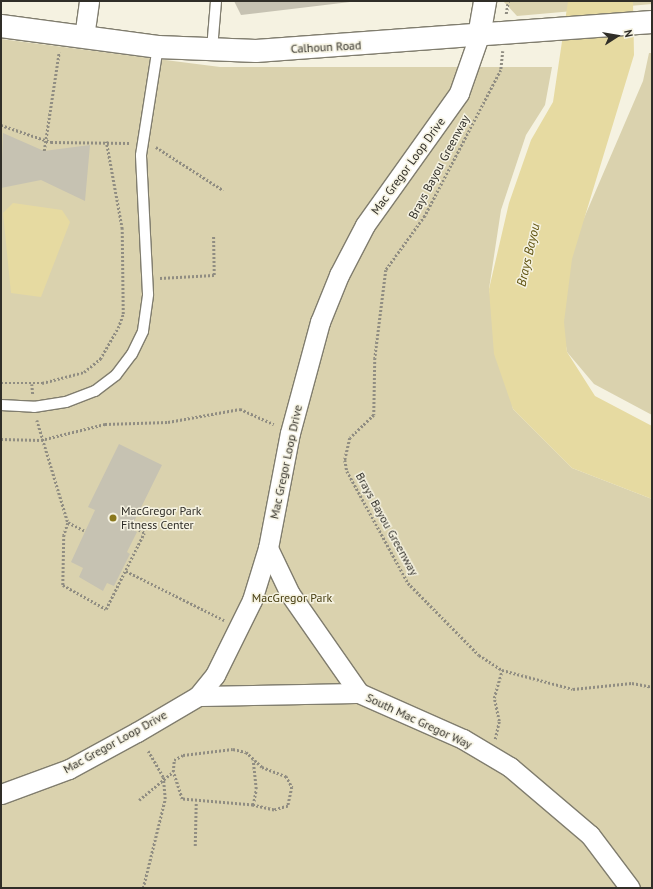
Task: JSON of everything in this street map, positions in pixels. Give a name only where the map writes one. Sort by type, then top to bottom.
[{"type":"street","points":[[84,37],[89,1]]},
{"type":"street","points":[[479,36],[485,1]]},
{"type":"street","name":"Calhoun Road","points":[[1,26],[158,47],[264,50],[479,36],[508,41],[652,22]]},
{"type":"street","name":"Mac Gregor Loop Drive","points":[[1,794],[69,769],[198,696],[215,674],[240,628],[268,548],[290,433],[320,322],[336,282],[365,225],[459,93],[479,36]]},
{"type":"street","name":"South Mac Gregor Way","points":[[268,548],[290,594],[359,693],[439,727],[487,753],[553,801],[590,835],[626,885]]},
{"type":"street","points":[[198,696],[359,693]]},
{"type":"lane","points":[[212,49],[216,1]]},
{"type":"lane","points":[[1,405],[34,407],[66,402],[95,391],[116,375],[132,354],[143,330],[147,279],[143,143],[158,47]]},
{"type":"path","points":[[506,14],[508,1]]},
{"type":"path","points":[[44,151],[62,34]]},
{"type":"path","name":"Brays Bayou Greenway","points":[[508,41],[501,70],[425,216],[386,270],[375,358],[374,415],[356,429],[345,460],[347,471],[408,583],[479,655],[502,670],[573,689],[632,683],[651,686]]},
{"type":"path","points":[[1,125],[45,140],[143,143],[159,148],[223,190]]},
{"type":"path","points":[[1,383],[32,384],[67,379],[84,372],[110,346],[124,314],[122,229],[106,141]]},
{"type":"path","points":[[147,279],[214,275],[213,236]]},
{"type":"path","points":[[32,384],[34,407],[41,440],[68,523],[64,535],[63,585],[106,609],[126,572],[144,533],[132,526]]},
{"type":"path","points":[[1,439],[41,440],[105,424],[168,422],[240,409],[253,412],[290,433]]},
{"type":"path","points":[[68,523],[84,531]]},
{"type":"path","points":[[126,572],[240,628]]},
{"type":"path","points":[[487,753],[499,728],[494,698],[502,670]]},
{"type":"path","points":[[233,749],[246,752],[252,758],[262,767],[286,776],[292,788],[288,806],[281,810],[253,805],[196,802],[182,799],[177,793],[173,772],[174,760],[183,754],[233,749]]},
{"type":"path","points":[[143,888],[165,799],[163,777],[148,751]]},
{"type":"path","points":[[252,758],[256,789],[253,805]]},
{"type":"path","points":[[140,800],[163,777],[173,772]]},
{"type":"path","points":[[196,802],[196,846]]},
{"type":"green space","points":[[503,1],[652,1],[652,4],[517,16]]},
{"type":"green space","name":"MacGregor Park","points":[[1,39],[220,67],[552,67],[545,105],[526,135],[501,210],[489,289],[513,409],[572,468],[652,499],[652,888],[1,888]]},
{"type":"green space","points":[[649,53],[652,53],[652,415],[594,384],[567,352],[559,305],[569,253],[643,81]]},
{"type":"water","name":"Brays Bayou","points":[[568,1],[633,1],[634,55],[572,259],[564,322],[567,352],[595,396],[652,426],[652,499],[572,468],[513,409],[494,354],[489,289],[509,203],[531,140],[553,102]]},
{"type":"water","points":[[13,203],[62,210],[70,222],[41,297],[11,293],[3,213]]},
{"type":"building","points":[[234,1],[350,1],[350,2],[241,15]]},
{"type":"building","points":[[3,133],[44,151],[90,145],[85,201],[41,180],[1,188]]},
{"type":"building","name":"MacGregor Park Fitness Center","points":[[119,444],[162,465],[131,528],[137,532],[127,552],[130,554],[114,586],[107,583],[103,591],[79,577],[83,568],[71,562],[95,510],[88,507]]},
{"type":"place","name":"MacGregor Park Fitness Center","points":[[113,518]]}]
